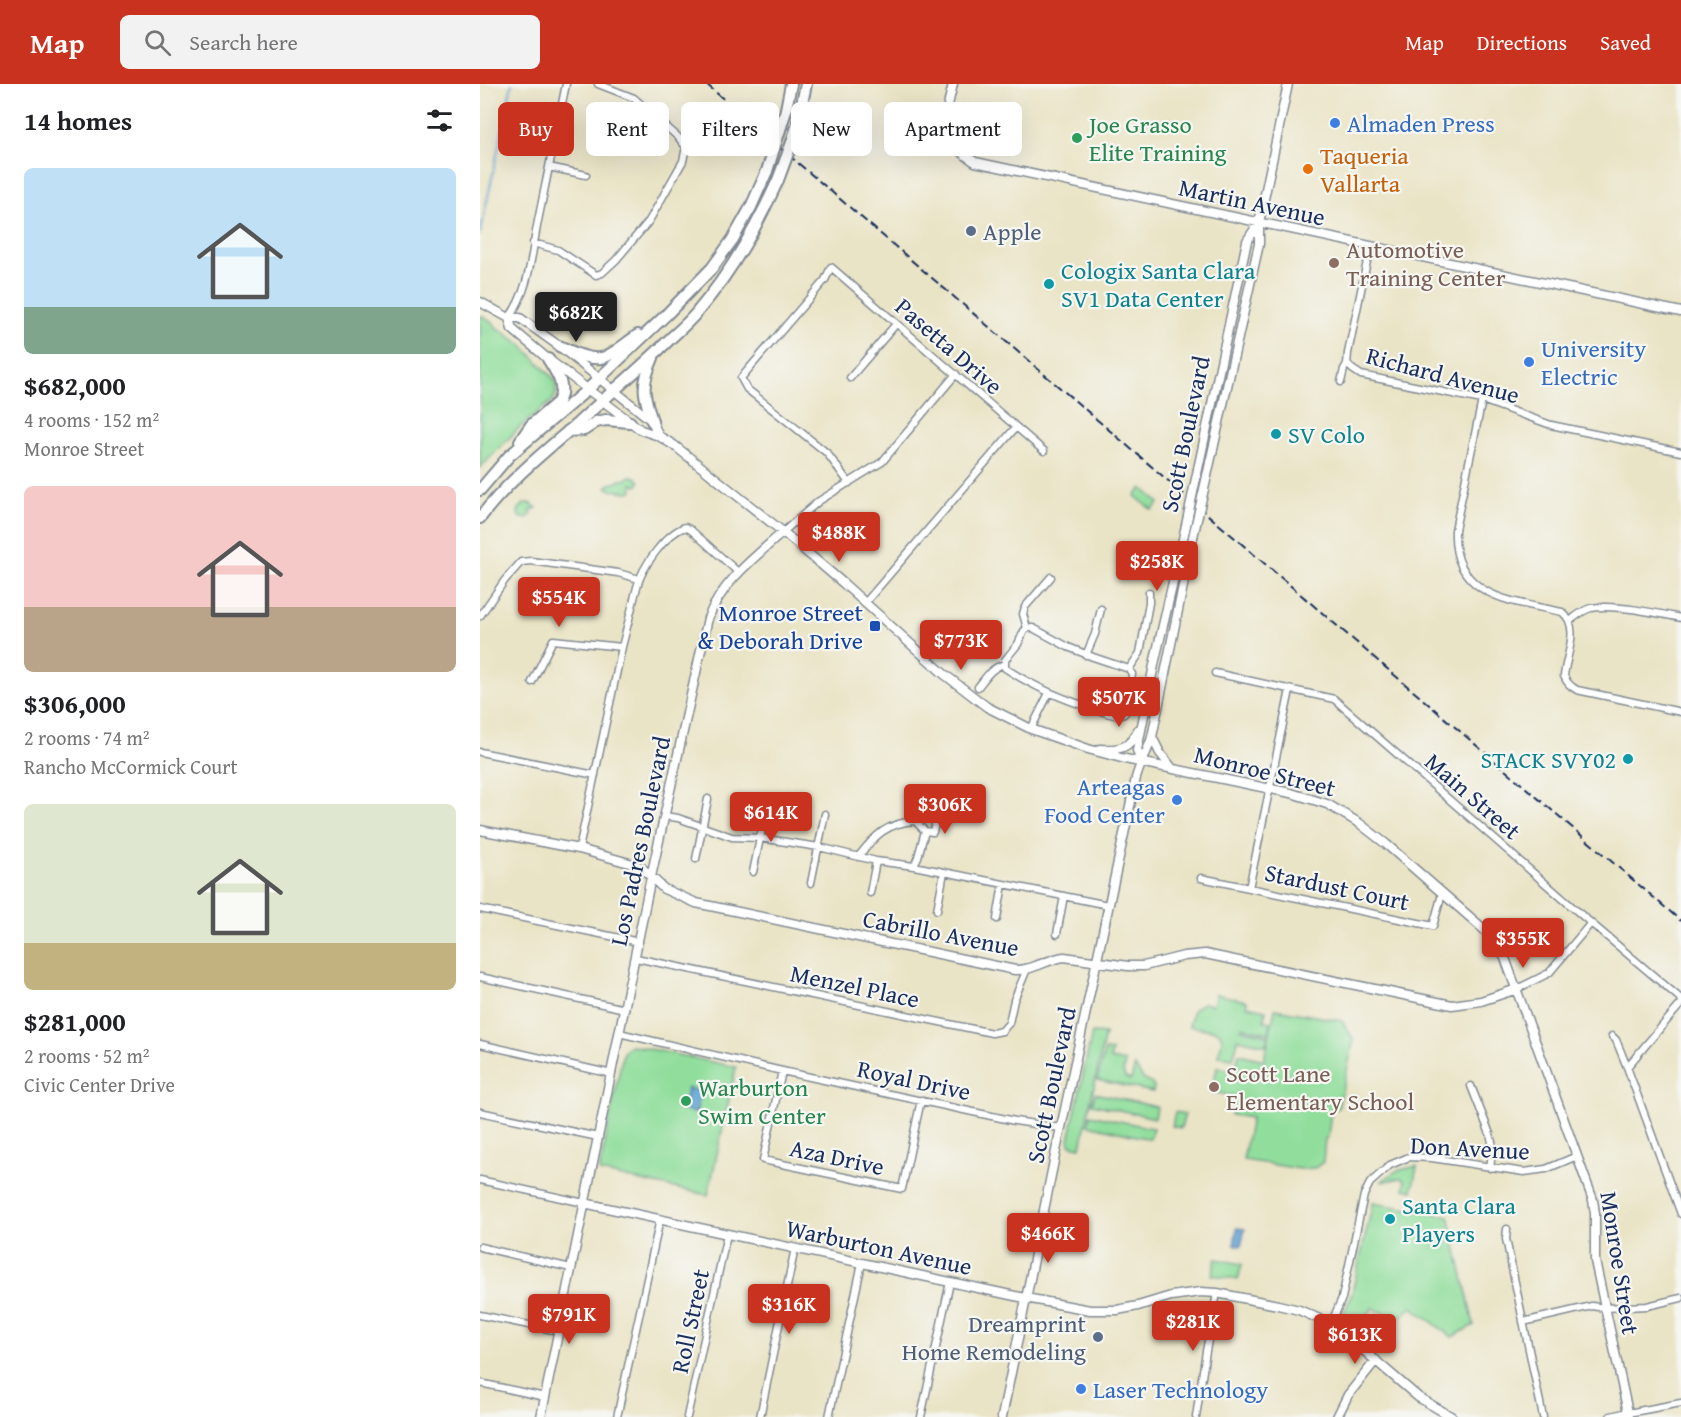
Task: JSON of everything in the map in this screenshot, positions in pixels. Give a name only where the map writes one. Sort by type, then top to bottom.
[{"type":"highway","points":[[509,456],[587,390],[668,314],[712,267],[734,239],[767,171],[778,140],[791,84]]},
{"type":"highway","points":[[480,518],[513,482],[654,355],[697,313],[722,281],[746,245],[778,180],[798,123],[806,84]]},
{"type":"highway","points":[[559,346],[588,357],[604,358],[668,314]]},
{"type":"highway","points":[[652,421],[644,386],[654,355]]},
{"type":"highway","points":[[480,490],[509,456],[531,425],[561,397],[561,382],[548,359]]},
{"type":"highway","points":[[568,431],[584,430],[596,422],[606,420],[630,422]]},
{"type":"main road","name":"Martin Avenue","points":[[953,84],[946,121],[947,138],[957,149],[975,162],[1681,312]]},
{"type":"main road","name":"Scott Boulevard","points":[[1002,1417],[1134,785],[1152,736],[1193,537],[1258,244],[1258,223],[1288,84]]},
{"type":"main road","name":"Scott Boulevard","points":[[1141,762],[1137,750],[1155,660],[1247,241],[1258,223]]},
{"type":"main road","name":"Monroe Street","points":[[480,302],[508,318],[520,318],[559,346],[652,421],[659,436]]},
{"type":"main road","name":"Monroe Street","points":[[508,318],[512,329],[587,390],[641,430],[659,436],[675,446],[783,532],[944,674],[987,707],[1031,729],[1088,749],[1312,799],[1343,812],[1386,844],[1493,938],[1505,958],[1593,1200],[1595,1261],[1628,1415]]},
{"type":"main road","name":"Los Padres Boulevard","points":[[541,1417],[651,877],[708,618],[719,594],[738,572],[783,532]]},
{"type":"main road","points":[[1088,749],[1117,750],[1129,744],[1144,715]]},
{"type":"main road","points":[[1152,736],[1160,753],[1173,768]]},
{"type":"main road","name":"Cabrillo Avenue","points":[[480,830],[579,849],[633,864],[642,868],[664,889],[696,903],[1015,970],[1027,969],[1064,957],[1144,966],[1184,956],[1205,954],[1452,1005],[1482,1001],[1516,989]]},
{"type":"main road","name":"Warburton Avenue","points":[[584,1203],[1090,1310],[1138,1306],[1179,1295],[1201,1292],[1217,1293],[1290,1308],[1333,1325],[1424,1401],[1452,1417]]},
{"type":"main road","points":[[1337,1417],[1348,1395],[1376,1360]]},
{"type":"main road","points":[[1611,1417],[1628,1415]]},
{"type":"street","points":[[508,318],[525,289],[566,84]]},
{"type":"street","points":[[533,243],[558,250],[596,275],[602,273],[649,221],[683,161],[686,147],[678,137],[634,98],[598,84]]},
{"type":"street","points":[[549,167],[586,175]]},
{"type":"street","name":"Richard Avenue","points":[[1370,247],[1347,364],[1361,375],[1482,400],[1551,425],[1681,452]]},
{"type":"street","name":"Pasetta Drive","points":[[849,483],[827,453],[747,389],[741,378],[825,280],[831,267],[1044,451]]},
{"type":"street","points":[[850,378],[896,324]]},
{"type":"street","points":[[1341,382],[1347,364]]},
{"type":"street","name":"Los Padres Boulevard","points":[[783,532],[819,501],[882,462],[956,374]]},
{"type":"street","points":[[1482,400],[1455,530],[1455,541],[1460,559],[1468,574],[1474,582],[1500,598],[1562,612],[1570,621],[1573,632],[1564,676],[1571,687],[1681,712]]},
{"type":"street","points":[[865,603],[1016,427]]},
{"type":"street","points":[[579,849],[622,647],[639,579],[650,559],[678,529],[685,527],[738,572]]},
{"type":"street","points":[[480,616],[505,580],[521,562],[531,561],[618,573],[639,579]]},
{"type":"street","points":[[1027,628],[1023,614],[1025,607],[1051,577]]},
{"type":"street","points":[[1129,669],[1140,653],[1149,592]]},
{"type":"street","points":[[1570,621],[1590,608],[1646,611],[1681,618]]},
{"type":"street","points":[[1086,655],[1095,634],[1101,609]]},
{"type":"street","points":[[978,687],[992,669],[1004,664],[1024,631],[1027,628],[1033,628],[1086,655],[1129,669],[1132,674],[1127,710],[1118,716],[1079,705],[1024,681],[1005,668],[1004,664]]},
{"type":"street","points":[[532,682],[554,640],[622,647]]},
{"type":"street","name":"Main Street","points":[[1215,673],[1335,699],[1681,1001]]},
{"type":"street","points":[[1250,888],[1290,690]]},
{"type":"street","points":[[1031,729],[1049,693]]},
{"type":"street","points":[[480,752],[595,774]]},
{"type":"street","points":[[696,859],[708,799]]},
{"type":"street","points":[[858,857],[872,839],[888,827],[902,822],[915,821],[925,831],[933,832],[939,808]]},
{"type":"street","points":[[753,872],[766,810]]},
{"type":"street","points":[[811,883],[825,814]]},
{"type":"street","points":[[664,816],[678,818],[732,837],[760,838],[819,847],[876,861],[914,866],[1108,905]]},
{"type":"street","points":[[914,866],[925,831]]},
{"type":"street","points":[[870,893],[876,861]]},
{"type":"street","points":[[937,910],[945,872]]},
{"type":"street","name":"Stardust Court","points":[[1201,878],[1433,926],[1442,894]]},
{"type":"street","points":[[997,919],[1003,884]]},
{"type":"street","points":[[1057,934],[1064,896]]},
{"type":"street","points":[[480,909],[639,942]]},
{"type":"street","name":"Cabrillo Avenue","points":[[1516,989],[1549,973],[1592,923]]},
{"type":"street","name":"Menzel Place","points":[[636,958],[992,1033],[1002,1031],[1009,1023],[1014,1000],[1027,969]]},
{"type":"street","points":[[480,977],[625,1009]]},
{"type":"street","points":[[1627,1067],[1681,1001]]},
{"type":"street","name":"Royal Drive","points":[[619,1033],[782,1071],[1015,1121],[1061,1128]]},
{"type":"street","points":[[1612,1036],[1616,1040],[1627,1067],[1681,1214]]},
{"type":"street","points":[[480,1044],[612,1074]]},
{"type":"street","name":"Aza Drive","points":[[782,1071],[763,1160],[903,1189],[921,1100]]},
{"type":"street","points":[[1472,1086],[1493,1146],[1490,1168]]},
{"type":"street","points":[[480,1112],[598,1137]]},
{"type":"street","name":"Don Avenue","points":[[1333,1325],[1342,1298],[1365,1195],[1370,1183],[1390,1165],[1409,1157],[1432,1158],[1524,1172],[1546,1169],[1577,1156]]},
{"type":"street","name":"Warburton Avenue","points":[[480,1180],[584,1203]]},
{"type":"street","points":[[617,1417],[660,1219]]},
{"type":"street","points":[[1507,1229],[1506,1239],[1543,1417]]},
{"type":"street","name":"Roll Street","points":[[687,1417],[728,1234]]},
{"type":"street","points":[[480,1248],[571,1268]]},
{"type":"street","points":[[760,1417],[795,1248]]},
{"type":"street","points":[[829,1417],[862,1263]]},
{"type":"street","points":[[921,1417],[950,1282]]},
{"type":"street","points":[[1196,1417],[1217,1293]]},
{"type":"street","points":[[1523,1322],[1592,1306],[1605,1308],[1647,1306],[1681,1298]]},
{"type":"street","points":[[480,1315],[558,1331]]},
{"type":"street","points":[[480,1383],[545,1397]]},
{"type":"street","points":[[1628,1415],[1681,1402]]},
{"type":"green space","points":[[480,316],[522,345],[554,379],[556,394],[553,400],[520,427],[480,468]]},
{"type":"green space","points":[[630,476],[636,477],[640,482],[637,486],[632,484],[633,490],[629,492],[611,490],[607,487],[620,480],[625,480]]},
{"type":"green space","points":[[1142,488],[1159,503],[1152,510],[1135,496]]},
{"type":"green space","points":[[529,503],[537,508],[530,511],[532,514],[527,518],[520,518],[519,509]]},
{"type":"green space","points":[[1216,994],[1247,1001],[1247,1006],[1266,1010],[1264,1021],[1271,1022],[1269,1033],[1242,1027],[1241,1029],[1268,1035],[1266,1045],[1239,1039],[1236,1040],[1238,1041],[1233,1058],[1218,1056],[1222,1042],[1220,1033],[1189,1026],[1193,1010],[1203,1003],[1213,1005]]},
{"type":"green space","points":[[1275,1009],[1342,1021],[1354,1040],[1338,1108],[1331,1111],[1323,1162],[1315,1168],[1300,1169],[1243,1160],[1251,1118],[1231,1115],[1235,1096],[1212,1092],[1217,1067],[1235,1071],[1239,1054],[1264,1060]]},
{"type":"green space","points":[[1092,1033],[1105,1034],[1081,1147],[1071,1145],[1069,1140]]},
{"type":"green space","points":[[631,1045],[736,1067],[708,1195],[599,1172],[623,1053]]},
{"type":"green space","points":[[1105,1050],[1112,1051],[1110,1059],[1125,1062],[1123,1071],[1125,1078],[1131,1080],[1135,1066],[1143,1079],[1154,1087],[1153,1092],[1097,1080]]},
{"type":"green space","points":[[1095,1093],[1157,1107],[1155,1118],[1092,1104]]},
{"type":"green space","points":[[1175,1112],[1185,1114],[1181,1128],[1172,1126]]},
{"type":"green space","points":[[1090,1115],[1153,1128],[1150,1139],[1088,1125]]},
{"type":"green space","points":[[1417,1166],[1412,1191],[1404,1189],[1405,1181],[1401,1178],[1381,1182],[1396,1171]]},
{"type":"green space","points":[[1373,1203],[1449,1216],[1474,1325],[1452,1337],[1412,1307],[1398,1319],[1372,1308],[1358,1333],[1345,1323],[1343,1316],[1352,1293]]},
{"type":"green space","points":[[1216,1259],[1242,1264],[1238,1280],[1212,1275]]},
{"type":"water","points":[[687,1088],[701,1091],[696,1113],[683,1110]]},
{"type":"water","points":[[1237,1228],[1245,1229],[1241,1246],[1234,1244]]},
{"type":"waterway","points":[[480,234],[512,84]]},
{"type":"railway","points":[[706,84],[1681,921]]},
{"type":"place","name":"Almaden Press","points":[[1335,123]]},
{"type":"place","name":"Joe Grasso Elite Training","points":[[1077,138]]},
{"type":"place","name":"Taqueria Vallarta","points":[[1308,169]]},
{"type":"place","name":"Apple","points":[[971,231]]},
{"type":"place","name":"Automotive Training Center","points":[[1334,263]]},
{"type":"place","name":"Cologix Santa Clara SV1 Data Center","points":[[1049,284]]},
{"type":"place","name":"University Electric","points":[[1529,362]]},
{"type":"place","name":"SV Colo","points":[[1276,434]]},
{"type":"place","name":"Monroe Street & Deborah Drive","points":[[875,626]]},
{"type":"place","name":"STACK SVY02","points":[[1628,759]]},
{"type":"place","name":"Arteagas Food Center","points":[[1177,800]]},
{"type":"place","name":"Scott Lane Elementary School","points":[[1214,1087]]},
{"type":"place","name":"Warburton Swim Center","points":[[686,1101]]},
{"type":"place","name":"Santa Clara Players","points":[[1390,1219]]},
{"type":"place","name":"Dreamprint Home Remodeling","points":[[1098,1337]]},
{"type":"place","name":"Laser Technology","points":[[1081,1389]]}]
